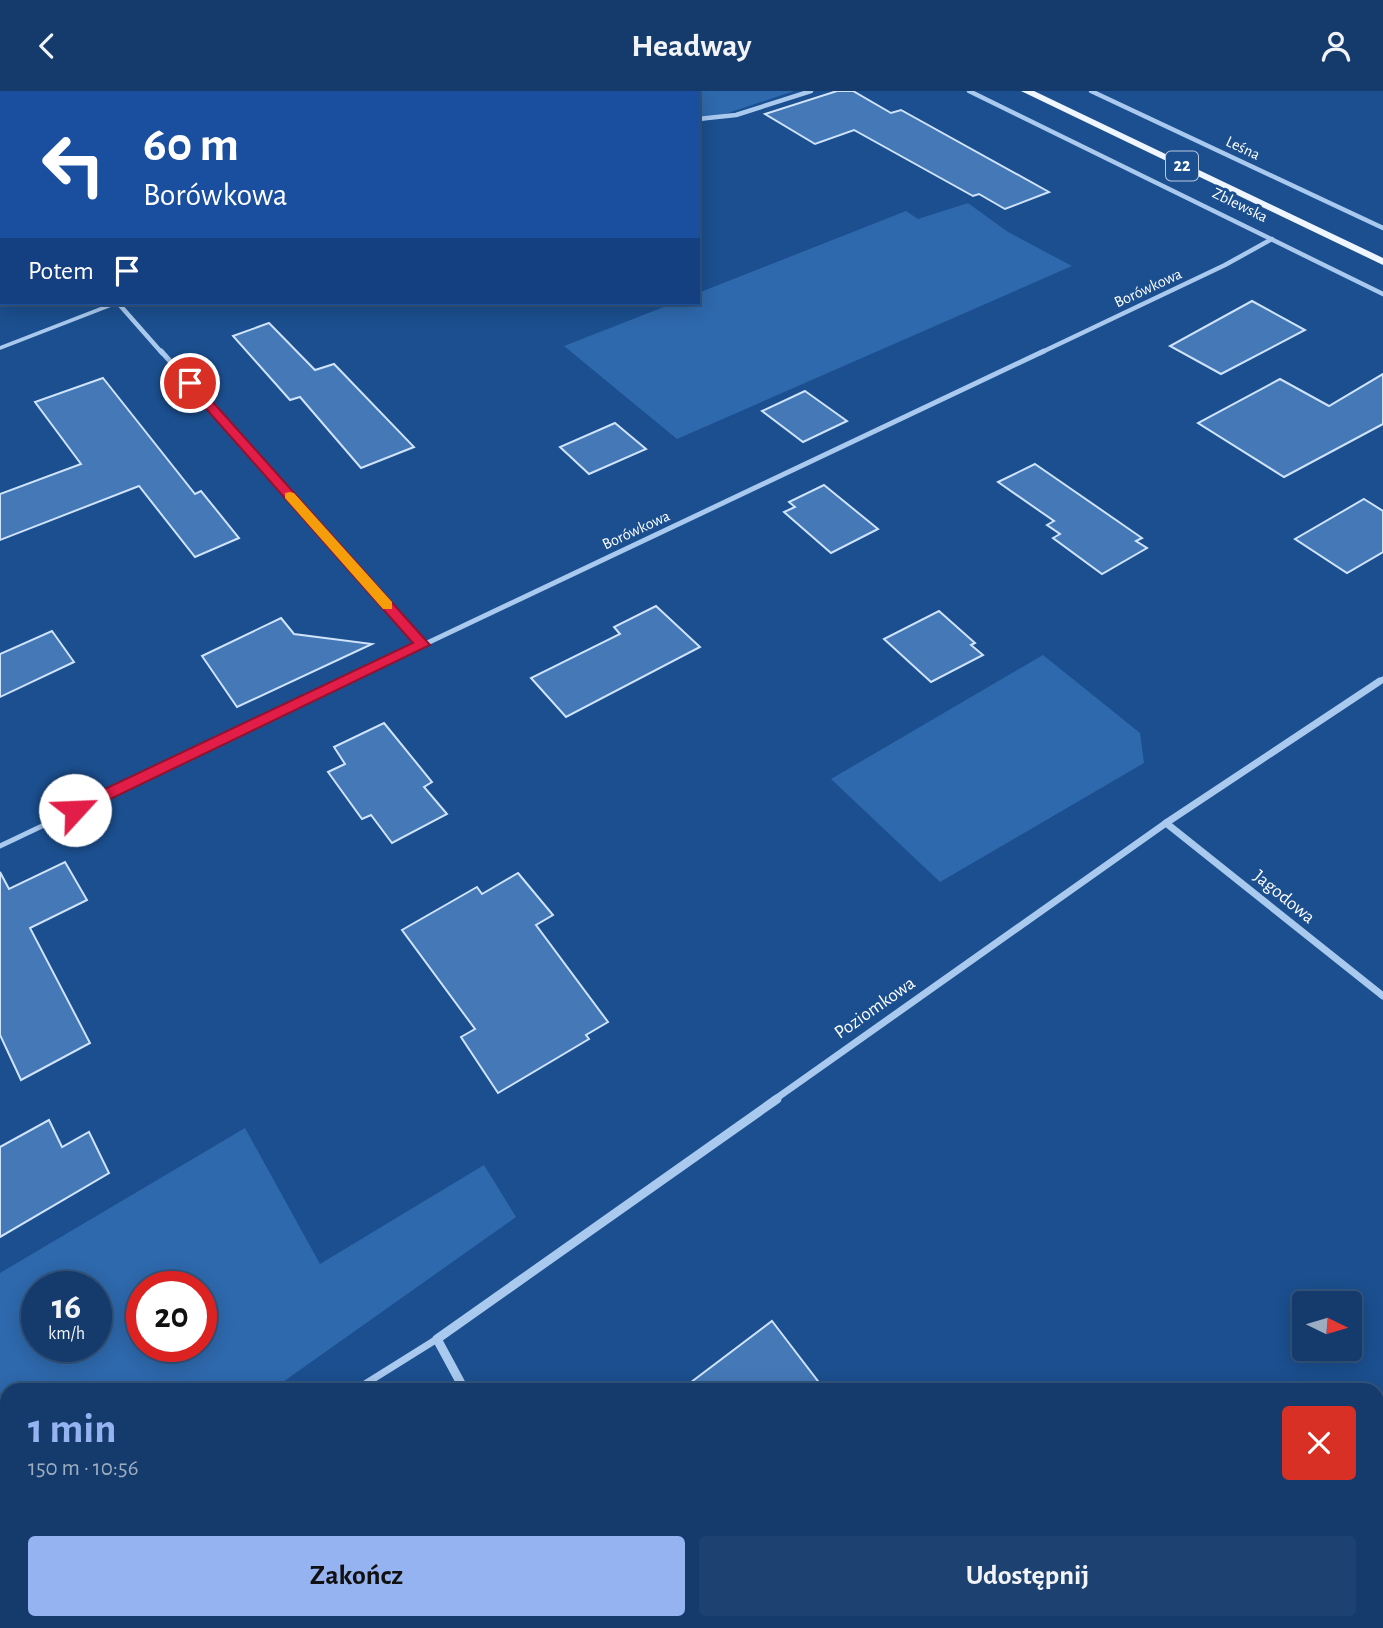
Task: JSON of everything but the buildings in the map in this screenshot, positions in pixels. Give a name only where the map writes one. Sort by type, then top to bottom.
[{"type":"main road","name":"Zblewska","points":[[1026,91],[1383,263]]},
{"type":"street","points":[[700,119],[736,115],[811,91]]},
{"type":"street","name":"Zblewska","points":[[969,91],[1383,294]]},
{"type":"street","name":"Leśna","points":[[1091,91],[1383,228]]},
{"type":"street","name":"Borówkowa","points":[[423,645],[1212,271],[1272,239]]},
{"type":"street","points":[[119,305],[423,645]]},
{"type":"street","name":"Poziomkowa","points":[[438,1339],[1166,823],[1383,679]]},
{"type":"street","name":"Jagodowa","points":[[1166,823],[1383,996]]},
{"type":"street","points":[[438,1339],[461,1383]]},
{"type":"lane","points":[[0,348],[112,305]]},
{"type":"lane","points":[[0,846],[423,645]]},
{"type":"lane","points":[[367,1383],[438,1339]]},
{"type":"shaded area","points":[[700,91],[794,91],[700,122]]},
{"type":"shaded area","points":[[968,203],[1008,232],[1072,266],[677,439],[564,346],[669,305],[700,305],[700,292],[906,211],[918,219]]},
{"type":"shaded area","points":[[1043,655],[1140,733],[1144,763],[940,882],[831,779]]},
{"type":"shaded area","points":[[245,1128],[320,1264],[484,1165],[516,1217],[281,1383],[0,1383],[0,1273]]},
{"type":"slow traffic","points":[[290,496],[388,605]]},
{"type":"route","points":[[75,810],[423,645],[190,383]]}]
